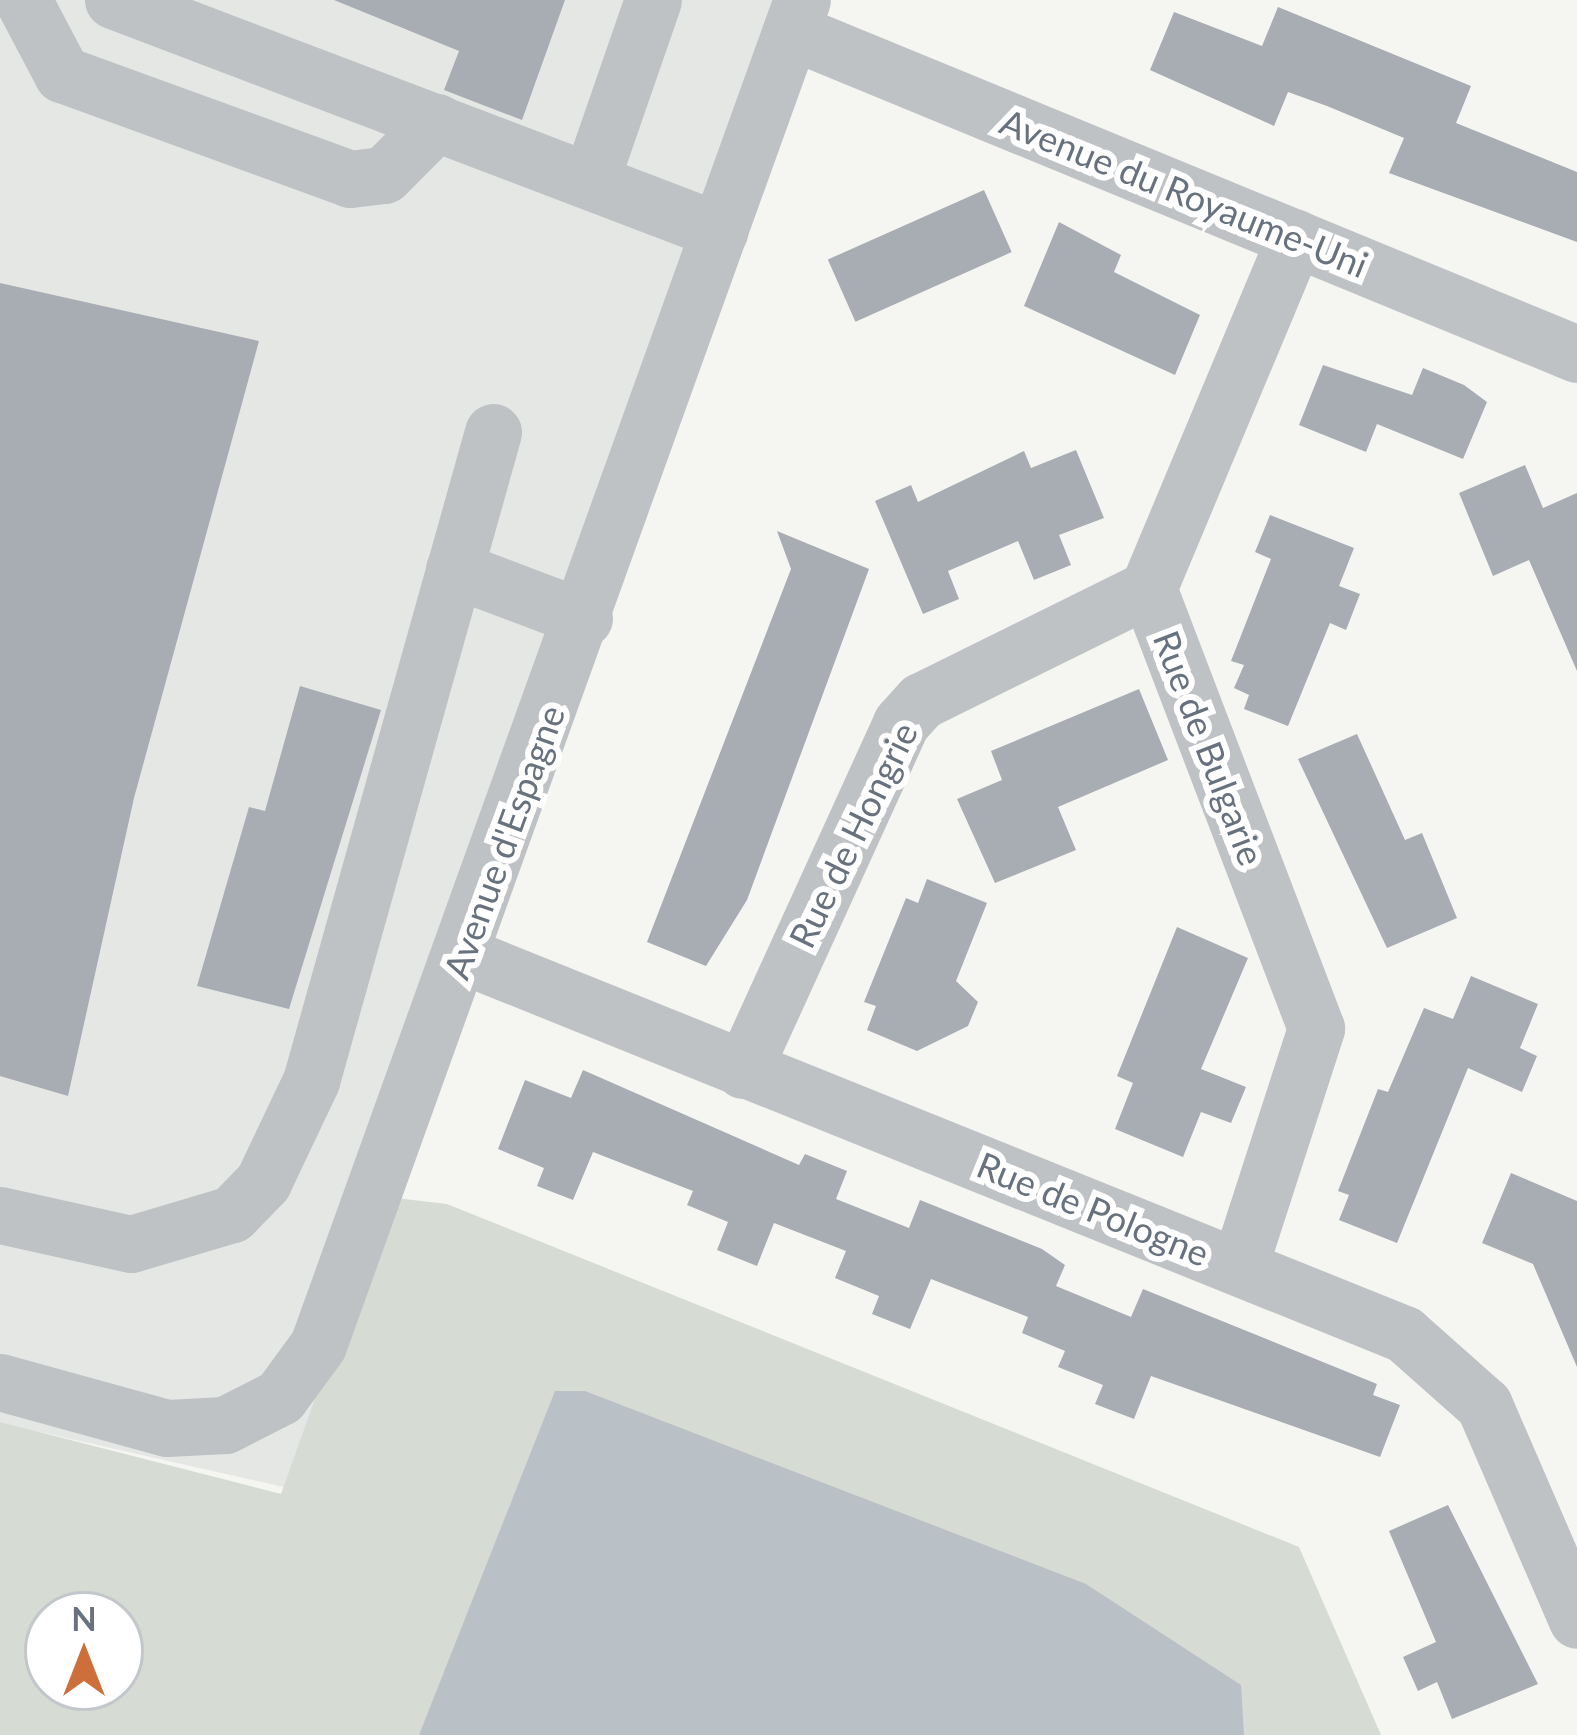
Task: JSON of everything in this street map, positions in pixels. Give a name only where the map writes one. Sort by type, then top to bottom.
[{"type":"street","points":[[112,0],[721,231]]},
{"type":"street","points":[[591,179],[653,0]]},
{"type":"street","points":[[19,4],[62,74],[350,179],[384,176],[437,122]]},
{"type":"street","name":"Avenue d'Espagne","points":[[0,1382],[167,1428],[225,1425],[280,1397],[318,1345],[465,956],[797,16]]},
{"type":"street","name":"Avenue du Royaume-Uni","points":[[797,16],[1295,238],[1577,354]]},
{"type":"street","name":"Rue de Bulgarie","points":[[1239,1267],[1316,1028],[1148,589],[1295,238]]},
{"type":"street","points":[[0,1215],[131,1244],[232,1214],[263,1182],[311,1081],[493,432]]},
{"type":"street","points":[[454,569],[584,617]]},
{"type":"street","name":"Rue de Hongrie","points":[[743,1070],[901,723],[921,701],[1148,589]]},
{"type":"street","name":"Rue de Pologne","points":[[465,956],[1404,1334],[1449,1367],[1484,1405],[1577,1620]]},
{"type":"shaded area","points":[[0,0],[817,0],[284,1487],[0,1423]]},
{"type":"shaded area","points":[[387,1197],[447,1204],[1299,1547],[1381,1735],[0,1735],[0,1422],[281,1494]]},
{"type":"shaded area","points":[[555,1391],[585,1391],[1086,1584],[1241,1685],[1244,1735],[419,1735]]},
{"type":"building","points":[[334,0],[565,0],[522,120],[444,90],[459,51]]},
{"type":"building","points":[[1278,7],[1471,86],[1456,123],[1577,172],[1577,242],[1389,173],[1404,138],[1327,106],[1288,92],[1274,126],[1150,70],[1174,12],[1262,46]]},
{"type":"building","points":[[984,190],[1012,252],[855,322],[828,260]]},
{"type":"building","points":[[1059,222],[1121,255],[1114,272],[1200,315],[1175,375],[1024,306]]},
{"type":"building","points":[[0,283],[259,341],[134,798],[68,1096],[0,1076]]},
{"type":"building","points":[[1323,365],[1412,395],[1423,368],[1464,385],[1487,402],[1463,459],[1377,424],[1366,452],[1299,425]]},
{"type":"building","points":[[1076,450],[1104,518],[1059,535],[1071,565],[1034,580],[1018,541],[948,571],[959,599],[923,614],[875,501],[911,485],[918,502],[1024,451],[1031,468]]},
{"type":"building","points":[[1525,465],[1543,508],[1577,493],[1577,671],[1529,560],[1493,576],[1459,493]]},
{"type":"building","points":[[1270,515],[1354,548],[1339,586],[1360,594],[1346,630],[1330,623],[1288,726],[1244,709],[1249,695],[1234,688],[1244,665],[1231,661],[1271,559],[1255,552]]},
{"type":"building","points":[[777,531],[869,569],[747,900],[706,966],[647,942],[791,569]]},
{"type":"building","points":[[300,686],[381,710],[289,1009],[197,986],[249,807],[265,811]]},
{"type":"building","points":[[1139,689],[1168,760],[1058,807],[1076,850],[995,883],[957,799],[1002,780],[991,751]]},
{"type":"building","points":[[1357,734],[1405,840],[1422,833],[1457,918],[1387,948],[1298,759]]},
{"type":"building","points":[[927,879],[987,903],[956,981],[978,1002],[968,1026],[917,1051],[867,1030],[876,1006],[864,1002],[906,898],[918,903]]},
{"type":"building","points":[[1177,927],[1248,958],[1201,1069],[1246,1087],[1231,1123],[1201,1112],[1183,1157],[1115,1129],[1133,1083],[1117,1076]]},
{"type":"building","points":[[1471,976],[1538,1004],[1520,1048],[1537,1056],[1522,1092],[1468,1068],[1397,1243],[1339,1220],[1349,1195],[1338,1191],[1378,1089],[1388,1092],[1424,1008],[1453,1019]]},
{"type":"building","points":[[583,1070],[799,1165],[805,1154],[847,1171],[836,1199],[909,1228],[920,1200],[1042,1249],[1065,1265],[1056,1286],[1131,1317],[1143,1289],[1377,1384],[1373,1395],[1400,1405],[1380,1457],[1151,1376],[1134,1419],[1095,1404],[1103,1385],[1058,1367],[1065,1351],[1022,1333],[1028,1317],[931,1279],[910,1329],[872,1314],[879,1296],[835,1278],[846,1251],[774,1223],[757,1266],[717,1250],[728,1222],[687,1205],[693,1191],[593,1152],[573,1200],[537,1186],[544,1168],[498,1149],[525,1080],[571,1098]]},
{"type":"building","points":[[1511,1173],[1577,1201],[1577,1367],[1533,1264],[1482,1243]]},
{"type":"building","points":[[1448,1505],[1538,1684],[1452,1719],[1437,1682],[1418,1691],[1403,1657],[1436,1642],[1389,1531]]}]
